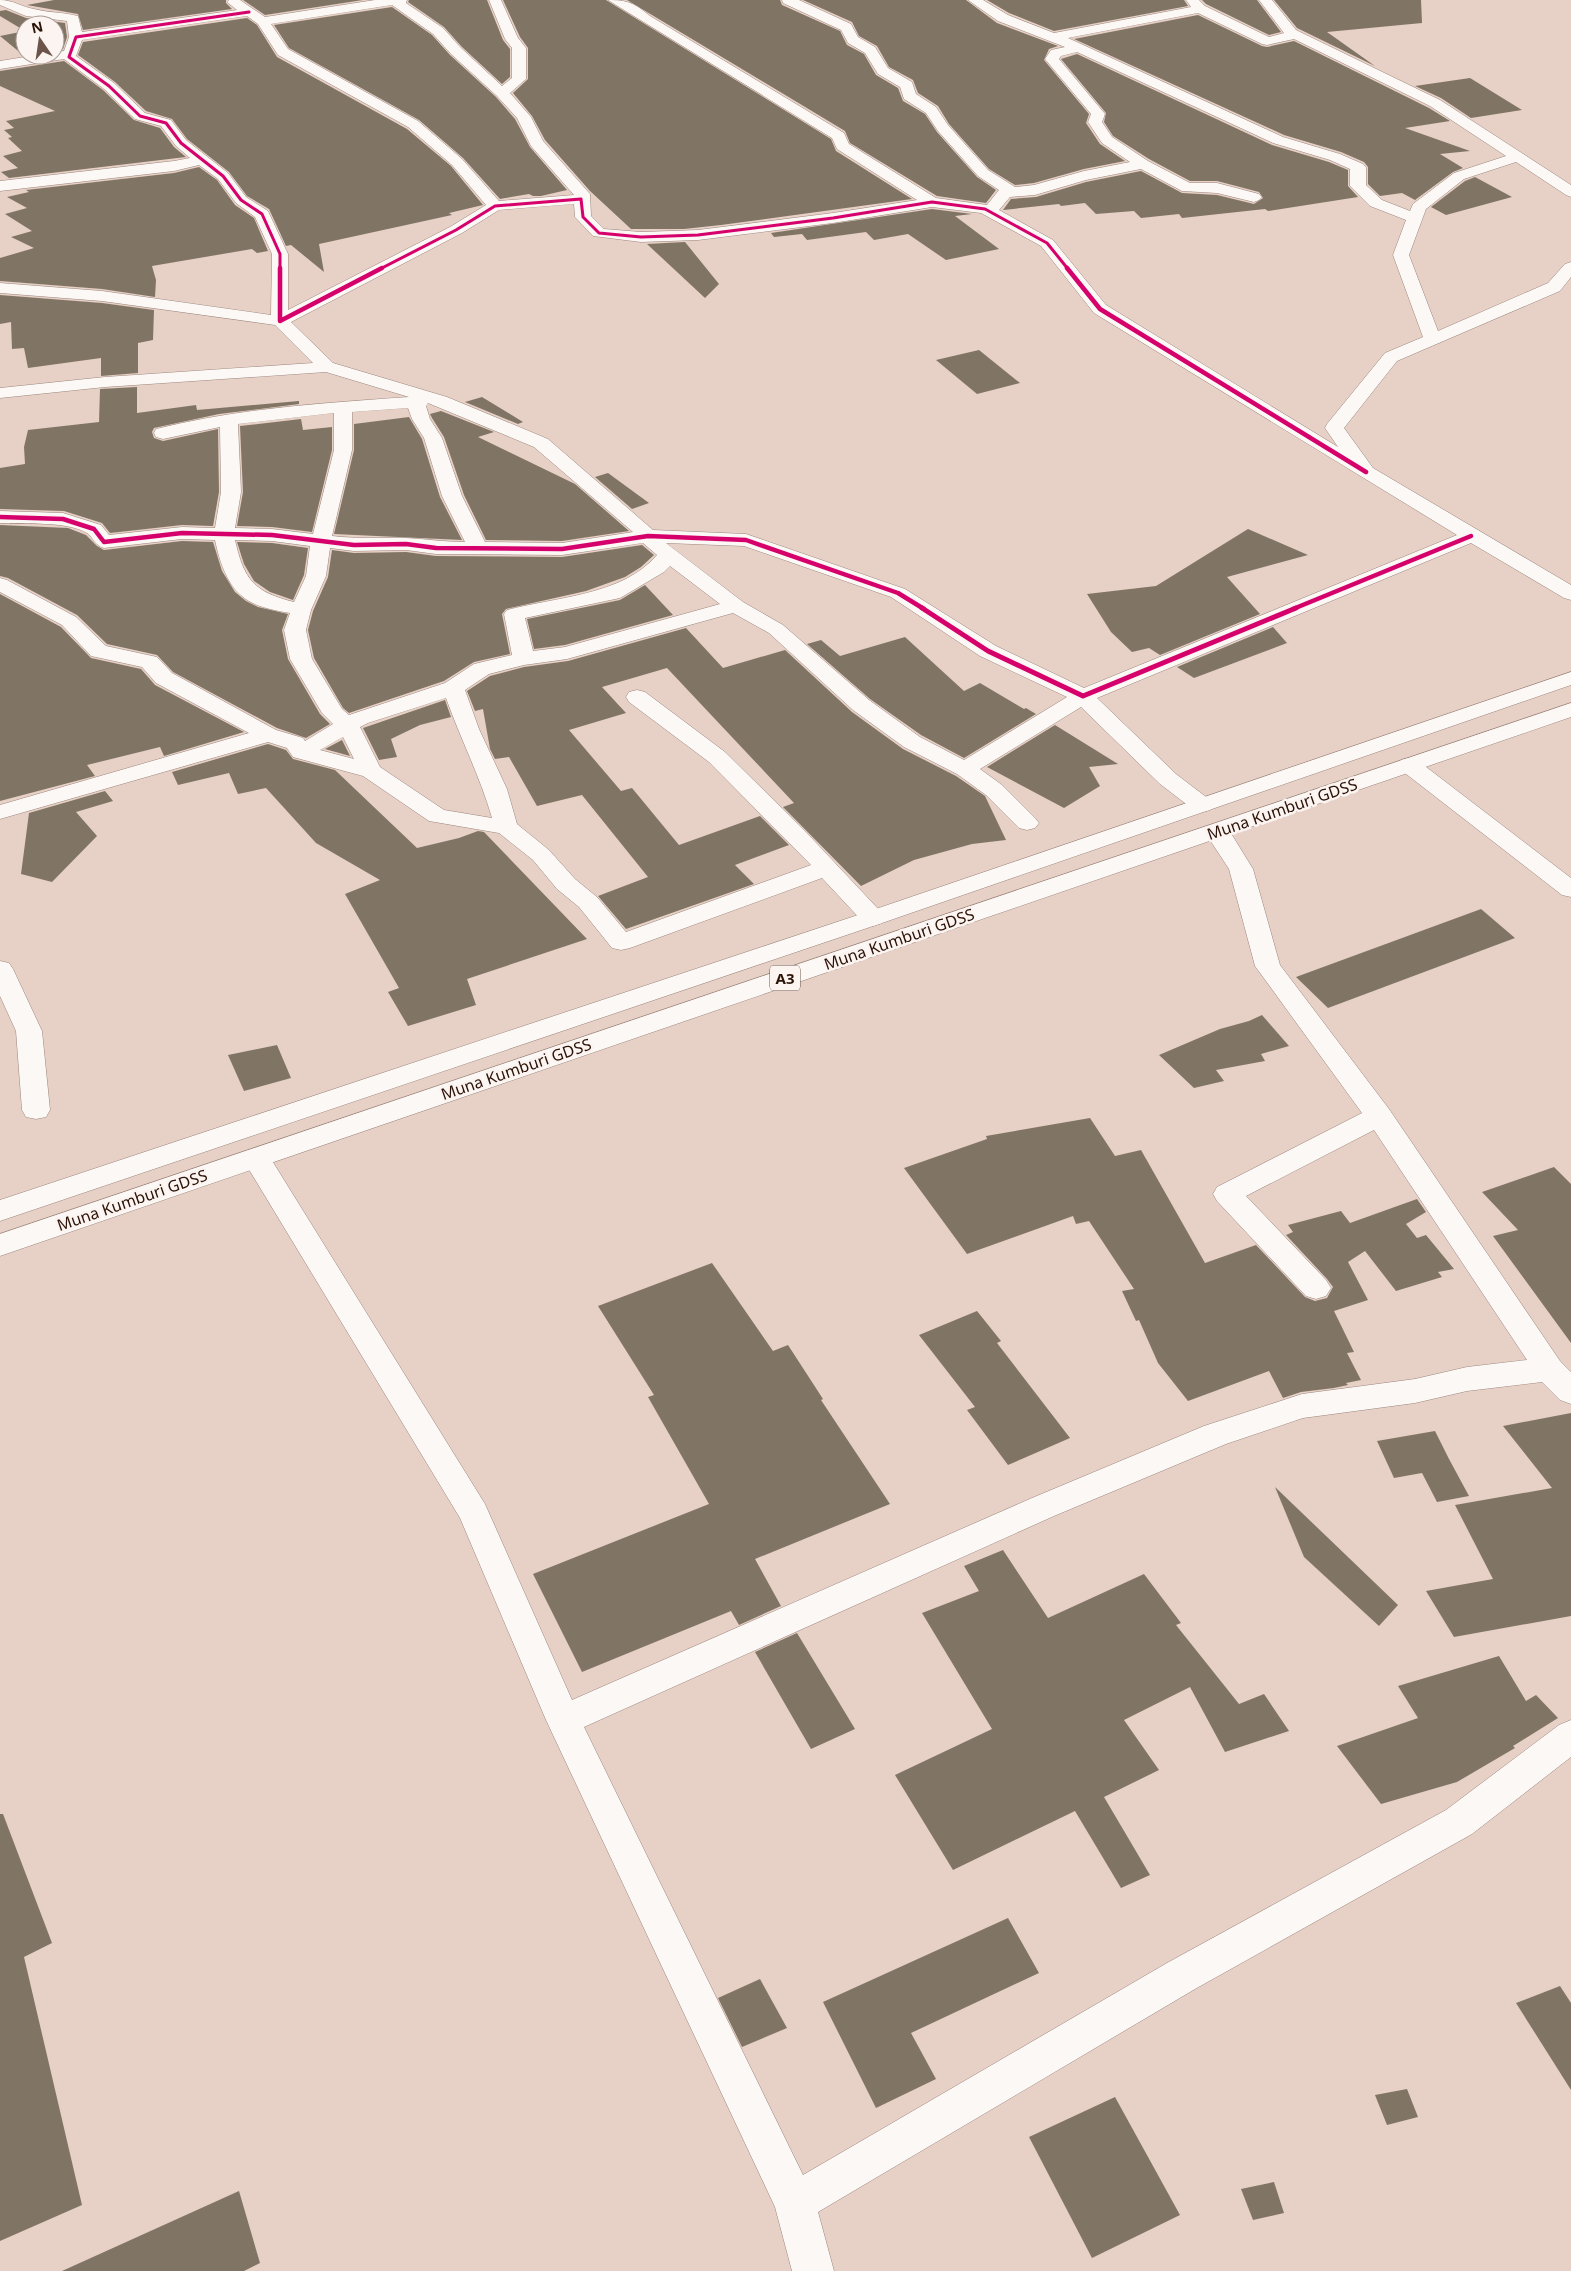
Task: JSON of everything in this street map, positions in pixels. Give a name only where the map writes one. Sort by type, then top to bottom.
[{"type":"main road","points":[[0,0],[31,12],[73,19]]},
{"type":"main road","points":[[231,0],[263,21],[283,52],[413,124],[457,162],[494,206]]},
{"type":"main road","points":[[263,21],[398,0],[438,30],[456,51],[502,92],[524,116],[536,143],[582,194],[583,217],[599,233],[641,237],[742,231],[879,212],[932,202],[985,209],[1046,243],[1100,309],[1471,536],[1571,594]]},
{"type":"main road","points":[[495,0],[512,39],[519,48],[519,80],[502,92]]},
{"type":"main road","points":[[614,0],[632,8],[645,19],[839,136],[842,146],[932,202]]},
{"type":"main road","points":[[788,0],[846,27],[853,40],[870,50],[883,71],[907,85],[909,96],[931,110],[943,128],[983,173],[1008,189],[990,212]]},
{"type":"main road","points":[[974,0],[1003,18],[1078,48],[1278,140],[1335,157],[1358,167],[1358,186],[1376,203],[1415,218]]},
{"type":"main road","points":[[1265,0],[1291,32],[1435,103],[1571,192]]},
{"type":"main road","points":[[1053,37],[1080,30],[1162,17],[1196,4],[1267,41],[1296,35]]},
{"type":"main road","points":[[80,5],[73,19],[76,37],[69,57],[109,86],[140,116],[166,123],[181,143],[200,160],[223,176],[241,200],[262,214],[280,254],[280,321],[327,367]]},
{"type":"main road","points":[[76,37],[249,12]]},
{"type":"main road","points":[[1078,48],[1056,53],[1052,59],[1098,114],[1096,122],[1107,140],[1143,164],[1187,188],[1218,188],[1254,198]]},
{"type":"main road","points":[[0,66],[70,54]]},
{"type":"main road","points":[[1432,339],[1401,255],[1419,207],[1459,176],[1517,157]]},
{"type":"main road","points":[[0,186],[174,166],[200,160]]},
{"type":"main road","points":[[1005,193],[1035,190],[1084,176],[1143,164]]},
{"type":"main road","points":[[0,288],[102,296],[280,321],[456,230],[494,206],[581,200]]},
{"type":"main road","points":[[1366,472],[1334,428],[1392,357],[1554,286],[1571,268]]},
{"type":"main road","points":[[0,393],[105,382],[327,367],[441,401],[541,443],[618,508],[668,555],[736,606],[776,629],[860,705],[912,742],[965,769],[994,790],[1027,823]]},
{"type":"main road","points":[[163,433],[229,420],[343,406],[441,401]]},
{"type":"main road","points":[[415,402],[421,419],[433,438],[452,496],[478,547]]},
{"type":"main road","points":[[343,406],[343,450],[321,540],[316,576],[300,610],[295,630],[301,659],[332,713],[348,725],[370,771]]},
{"type":"main road","points":[[229,420],[231,492],[224,533],[229,558],[248,592],[269,602],[300,610]]},
{"type":"main road","points":[[0,518],[63,519],[94,529],[104,542],[182,533],[272,535],[321,540],[354,546],[406,544],[436,548],[562,549],[648,536],[746,540],[898,593],[988,650],[1083,696],[1168,779],[1202,805]]},
{"type":"main road","points":[[965,769],[1083,696],[1471,536]]},
{"type":"main road","points":[[524,659],[514,614],[613,594],[657,568],[668,555]]},
{"type":"main road","points":[[0,584],[69,621],[99,651],[149,662],[164,678],[268,735],[294,743],[301,752],[370,771],[437,816],[506,827],[541,855],[566,884],[588,902],[622,942],[827,868]]},
{"type":"main road","points":[[0,605],[26,598]]},
{"type":"main road","points":[[301,752],[360,718],[453,688],[482,669],[524,659],[567,652],[736,606]]},
{"type":"main road","name":"Muna Kumburi GDSS","points":[[0,1211],[873,918],[1571,678]]},
{"type":"main road","points":[[453,688],[468,729],[495,789],[506,827]]},
{"type":"main road","points":[[637,697],[717,757],[796,834],[873,918]]},
{"type":"main road","name":"Muna Kumburi GDSS","points":[[0,1245],[1571,710]]},
{"type":"main road","points":[[0,812],[268,735]]},
{"type":"main road","points":[[1409,766],[1571,890]]},
{"type":"main road","points":[[1216,831],[1224,840],[1241,869],[1268,966],[1378,1116],[1549,1369],[1571,1392]]},
{"type":"main road","points":[[0,969],[29,1031],[36,1110]]},
{"type":"main road","points":[[1316,1288],[1227,1194],[1378,1116]]},
{"type":"main road","points":[[256,1158],[474,1513],[563,1720],[795,2202],[813,2271]]},
{"type":"main road","points":[[563,1720],[1043,1507],[1215,1435],[1302,1406],[1414,1391],[1467,1379],[1549,1369]]},
{"type":"main road","points":[[795,2202],[1181,1976],[1459,1822],[1571,1736]]},
{"type":"building","points":[[54,0],[226,0],[226,3],[232,9],[83,30],[78,14],[27,5]]},
{"type":"building","points":[[243,0],[363,0],[265,15]]},
{"type":"building","points":[[409,0],[487,0],[503,40],[510,49],[510,77],[502,84],[462,47],[444,27],[408,2]]},
{"type":"building","points":[[503,0],[606,0],[831,139],[836,151],[912,199],[684,229],[631,229],[590,191],[545,140],[532,116],[513,93],[528,79],[528,48],[520,37]]},
{"type":"building","points":[[627,0],[780,0],[782,5],[840,31],[847,45],[864,54],[876,75],[898,88],[903,101],[925,114],[937,132],[977,177],[996,190],[986,203],[937,196],[850,143],[845,131]]},
{"type":"building","points":[[803,0],[966,0],[997,23],[1058,46],[1049,49],[1044,60],[1089,114],[1086,123],[1100,144],[1125,161],[1084,169],[1034,183],[1015,185],[989,169],[949,124],[938,106],[918,93],[913,80],[889,67],[877,46],[859,36],[852,22]]},
{"type":"building","points":[[987,0],[1184,0],[1188,6],[1054,31],[1009,13]]},
{"type":"building","points":[[1202,0],[1257,0],[1281,32],[1269,35],[1206,4]]},
{"type":"building","points":[[1274,0],[1421,0],[1422,23],[1327,32],[1375,66],[1297,28]]},
{"type":"building","points":[[392,7],[432,35],[450,55],[496,97],[515,119],[530,147],[567,190],[541,196],[529,194],[500,199],[463,158],[419,120],[289,48],[274,25]]},
{"type":"building","points":[[6,10],[18,15],[15,15],[15,25],[0,16],[0,11]]},
{"type":"building","points":[[1198,15],[1262,46],[1267,47],[1294,41],[1429,108],[1450,121],[1405,128],[1470,151],[1440,154],[1463,168],[1453,172],[1415,200],[1402,193],[1380,196],[1368,184],[1368,167],[1364,162],[1341,152],[1284,135],[1074,39]]},
{"type":"building","points":[[247,18],[257,25],[277,57],[407,129],[451,166],[483,205],[449,213],[452,215],[319,244],[324,272],[291,245],[286,246],[269,209],[247,196],[229,172],[187,139],[172,119],[146,111],[115,82],[78,55],[83,42]]},
{"type":"building","points":[[65,23],[67,37],[65,43]]},
{"type":"building","points":[[15,33],[15,48],[0,36]]},
{"type":"building","points":[[1077,54],[1272,145],[1329,162],[1348,170],[1348,186],[1358,197],[1268,211],[1265,209],[1182,218],[1179,214],[1141,218],[1134,211],[1096,214],[1085,203],[1003,210],[1011,199],[1036,197],[1086,182],[1141,171],[1182,193],[1217,195],[1254,204],[1263,198],[1259,192],[1217,181],[1190,181],[1149,159],[1113,136],[1104,122],[1106,113],[1061,59]]},
{"type":"building","points":[[65,62],[103,90],[134,120],[160,128],[174,147],[186,157],[9,178],[1,172],[18,168],[3,156],[22,151],[8,138],[12,137],[4,130],[14,128],[6,121],[55,111],[0,86],[0,71],[38,65],[65,65]]},
{"type":"building","points":[[1470,78],[1522,110],[1471,118],[1441,98],[1415,86]]},
{"type":"building","points":[[199,167],[217,180],[235,205],[254,218],[268,251],[257,253],[252,249],[152,266],[156,280],[155,297],[102,289],[0,281],[0,258],[34,248],[11,237],[32,231],[5,214],[27,208],[7,197],[29,192],[26,190],[174,173]]},
{"type":"building","points":[[1475,177],[1512,197],[1446,215],[1431,207],[1465,181]]},
{"type":"building","points":[[932,209],[972,214],[955,216],[999,249],[946,260],[908,234],[874,240],[866,232],[807,240],[802,234],[774,237],[771,233]]},
{"type":"building","points":[[685,242],[719,284],[705,298],[647,244]]},
{"type":"building","points":[[0,295],[102,303],[154,310],[153,340],[138,343],[138,373],[101,376],[101,358],[28,368],[24,348],[12,349],[11,322],[0,324]]},
{"type":"building","points":[[979,350],[1020,383],[977,394],[936,360]]},
{"type":"building","points":[[137,387],[137,413],[196,405],[197,410],[299,401],[299,404],[219,414],[154,428],[152,432],[154,438],[163,441],[218,429],[219,492],[213,526],[182,525],[110,533],[102,523],[64,511],[0,509],[0,468],[25,464],[24,447],[28,430],[99,422],[100,389]]},
{"type":"building","points":[[482,397],[523,422],[518,424],[465,402]]},
{"type":"building","points":[[441,411],[494,432],[478,437],[575,484],[629,531],[562,541],[486,540],[464,495],[444,437],[430,414]]},
{"type":"building","points":[[409,417],[422,439],[440,497],[462,540],[334,534],[354,450],[354,424]]},
{"type":"building","points":[[301,419],[303,430],[332,427],[332,450],[312,532],[272,527],[237,526],[243,492],[240,426]]},
{"type":"building","points":[[608,473],[649,503],[632,509],[595,477]]},
{"type":"building","points":[[0,525],[68,528],[86,535],[104,550],[182,541],[213,542],[222,571],[235,592],[246,601],[258,607],[288,614],[282,630],[288,659],[320,714],[330,724],[306,738],[277,728],[173,672],[157,655],[107,644],[77,615],[8,578],[0,576]]},
{"type":"building","points":[[1248,529],[1308,555],[1227,577],[1260,614],[1160,655],[1149,648],[1132,652],[1111,632],[1087,594],[1156,586]]},
{"type":"building","points":[[237,542],[272,543],[308,548],[304,575],[293,600],[270,592],[254,581],[244,564]]},
{"type":"building","points":[[642,545],[654,555],[641,567],[625,577],[586,591],[506,609],[502,614],[510,654],[474,662],[444,681],[349,713],[343,708],[314,658],[308,630],[313,611],[328,577],[332,550],[354,553],[406,552],[436,556],[562,557]]},
{"type":"building","points":[[645,585],[673,615],[565,645],[534,649],[527,619],[620,600]]},
{"type":"building","points":[[0,594],[61,627],[91,658],[141,669],[155,685],[244,732],[164,756],[160,747],[87,765],[95,776],[0,801]]},
{"type":"building","points":[[1273,627],[1287,643],[1194,678],[1177,667]]},
{"type":"building","points":[[686,628],[723,668],[785,650],[852,712],[903,749],[956,776],[985,796],[1006,840],[972,844],[914,860],[861,886],[783,807],[794,803],[667,668],[602,687],[626,713],[569,730],[621,791],[632,788],[679,845],[760,816],[789,845],[735,865],[754,884],[626,929],[598,896],[648,877],[582,795],[537,806],[509,757],[495,759],[490,749],[483,709],[475,711],[467,691],[490,676],[524,667],[568,661]]},
{"type":"building","points":[[905,637],[964,691],[980,683],[1036,714],[964,758],[921,735],[870,699],[807,644],[821,640],[840,656]]},
{"type":"building","points":[[445,700],[451,717],[420,725],[391,739],[397,757],[379,760],[363,728]]},
{"type":"building","points":[[1055,725],[1118,764],[1089,767],[1100,786],[1064,808],[987,767]]},
{"type":"building","points":[[342,740],[350,756],[325,749]]},
{"type":"building","points":[[268,744],[286,750],[293,759],[335,770],[417,848],[459,838],[478,831],[484,832],[587,939],[467,979],[476,1005],[408,1026],[388,992],[399,988],[345,894],[380,880],[316,843],[266,788],[238,794],[229,773],[178,785],[172,772]]},
{"type":"building","points":[[105,791],[113,801],[76,812],[97,836],[52,882],[21,874],[29,813]]},
{"type":"building","points":[[1481,909],[1515,938],[1328,1008],[1296,977]]},
{"type":"building","points":[[1262,1015],[1289,1046],[1261,1054],[1265,1061],[1216,1070],[1224,1081],[1194,1088],[1159,1055],[1220,1029],[1249,1021]]},
{"type":"building","points":[[277,1045],[291,1078],[244,1091],[228,1055]]},
{"type":"building","points":[[1090,1118],[1115,1156],[1141,1150],[1205,1263],[1256,1245],[1305,1297],[1315,1301],[1327,1298],[1333,1287],[1286,1235],[1293,1232],[1288,1225],[1341,1211],[1350,1223],[1417,1199],[1426,1212],[1406,1224],[1417,1238],[1426,1235],[1454,1269],[1438,1272],[1442,1277],[1396,1291],[1365,1251],[1348,1262],[1368,1300],[1334,1311],[1354,1352],[1347,1353],[1361,1380],[1346,1383],[1348,1385],[1301,1392],[1283,1398],[1269,1371],[1188,1401],[1158,1363],[1139,1320],[1136,1321],[1122,1291],[1134,1289],[1089,1221],[1076,1224],[1073,1216],[967,1254],[904,1168],[987,1139],[986,1136]]},
{"type":"building","points":[[1554,1167],[1571,1184],[1571,1343],[1493,1236],[1518,1230],[1482,1192]]},
{"type":"building","points":[[712,1263],[773,1351],[788,1345],[823,1399],[821,1400],[890,1504],[755,1559],[781,1606],[739,1625],[731,1611],[582,1672],[533,1574],[709,1504],[648,1397],[654,1395],[598,1306]]},
{"type":"building","points":[[977,1311],[1001,1341],[997,1343],[1070,1438],[1008,1465],[967,1410],[975,1407],[919,1335]]},
{"type":"building","points":[[1571,1413],[1571,1616],[1454,1637],[1426,1591],[1493,1579],[1455,1505],[1552,1488],[1503,1426]]},
{"type":"building","points":[[1435,1431],[1469,1496],[1437,1502],[1422,1473],[1394,1478],[1377,1441]]},
{"type":"building","points":[[1275,1487],[1398,1605],[1379,1626],[1304,1557]]},
{"type":"building","points":[[1003,1550],[1048,1618],[1144,1574],[1181,1623],[1176,1625],[1239,1704],[1264,1694],[1289,1731],[1225,1752],[1190,1687],[1124,1720],[1159,1770],[1104,1797],[1150,1875],[1121,1888],[1075,1811],[953,1870],[895,1775],[992,1729],[922,1613],[979,1591],[964,1566]]},
{"type":"building","points":[[797,1633],[855,1729],[811,1749],[755,1652]]},
{"type":"building","points":[[1499,1656],[1526,1701],[1536,1695],[1558,1718],[1513,1746],[1515,1748],[1457,1782],[1381,1804],[1337,1746],[1418,1718],[1398,1686]]},
{"type":"building","points":[[0,1814],[3,1814],[52,1943],[24,1957],[82,2205],[0,2241]]},
{"type":"building","points":[[1008,1918],[1039,1973],[911,2033],[936,2079],[876,2108],[823,2002]]},
{"type":"building","points":[[760,1979],[787,2028],[742,2047],[718,1998]]},
{"type":"building","points":[[1560,1986],[1571,2003],[1571,2090],[1516,2003]]},
{"type":"building","points":[[1407,2089],[1418,2117],[1387,2125],[1375,2095]]},
{"type":"building","points":[[1115,2097],[1180,2215],[1092,2258],[1029,2137]]},
{"type":"building","points":[[1274,2182],[1284,2213],[1253,2220],[1241,2189]]},
{"type":"building","points":[[239,2191],[260,2263],[244,2271],[62,2271]]},
{"type":"cycle path","points":[[249,12],[76,37],[69,57],[109,86],[140,116],[166,123],[181,143],[223,176],[241,200],[262,214],[280,254],[280,321],[456,230],[495,206],[581,199],[583,217],[599,233],[641,237],[698,235],[833,218],[932,202],[985,209],[1047,243],[1100,309],[1366,472]]},
{"type":"cycle path","points":[[0,517],[63,519],[94,529],[104,542],[182,533],[272,535],[354,545],[406,544],[436,548],[562,549],[648,536],[746,540],[898,593],[988,651],[1083,696],[1471,536]]}]
